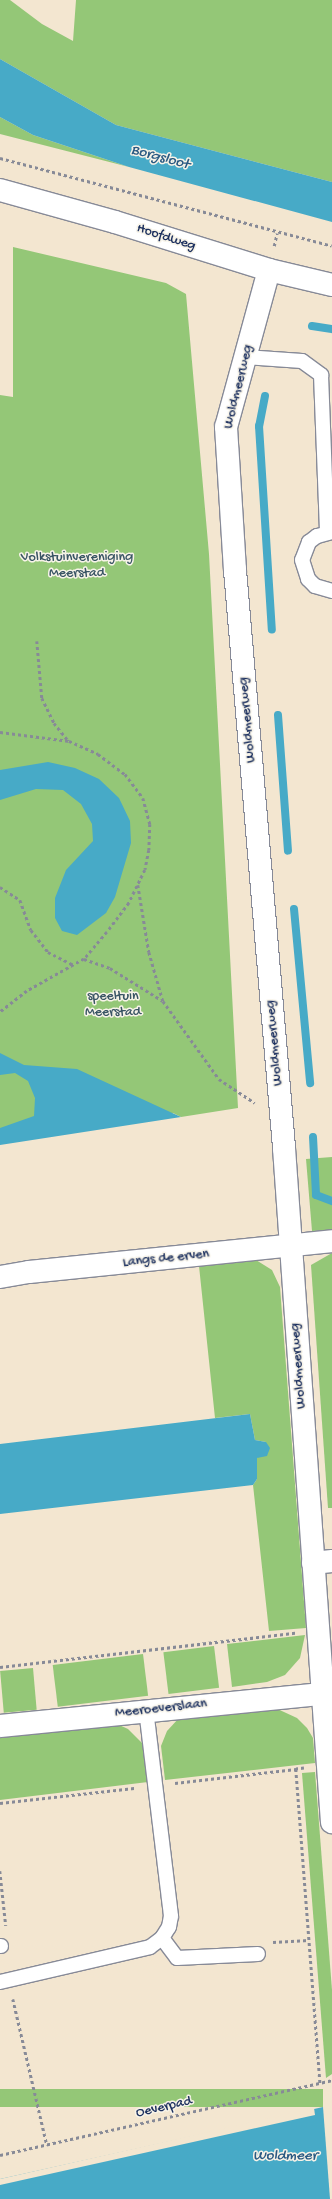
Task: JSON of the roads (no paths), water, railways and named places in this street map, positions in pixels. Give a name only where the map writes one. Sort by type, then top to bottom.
[{"type":"street","name":"Hoofdweg","points":[[0,190],[115,222],[269,270],[332,285]]},
{"type":"street","name":"Woldmeerweg","points":[[269,270],[226,427],[235,570],[291,1246],[323,1562],[317,1630],[332,1822]]},
{"type":"street","name":"Langs de erven","points":[[0,1277],[29,1272],[332,1241]]},
{"type":"street","name":"Meeroeverslaan","points":[[0,1726],[146,1710],[323,1694]]},
{"type":"lane","points":[[245,357],[302,361],[321,375],[329,532],[309,542],[302,560],[308,579],[315,586],[332,591]]},
{"type":"lane","points":[[5,1981],[150,1947],[162,1938],[171,1916],[146,1710]]},
{"type":"lane","points":[[162,1938],[177,1958],[258,1954]]},
{"type":"water","name":"Borgsloot","points":[[0,59],[116,125],[332,182],[332,222],[129,167],[33,135],[0,117]]},
{"type":"water","points":[[48,762],[75,768],[99,779],[119,798],[130,821],[131,843],[115,897],[106,913],[77,935],[62,931],[55,918],[55,898],[66,870],[93,841],[92,824],[81,804],[63,790],[36,789],[0,800],[0,770]]},
{"type":"water","points":[[0,1053],[24,1065],[77,1069],[181,1117],[0,1145],[0,1128],[34,1116],[35,1098],[28,1081],[15,1073],[0,1075]]},
{"type":"water","points":[[250,1414],[255,1440],[266,1442],[270,1448],[267,1456],[257,1458],[257,1479],[253,1485],[0,1514],[0,1444]]},
{"type":"water","name":"Woldmeer","points":[[323,2107],[330,2199],[0,2199],[0,2179]]},
{"type":"waterway","points":[[312,326],[332,329]]},
{"type":"waterway","points":[[265,396],[259,426],[272,630]]},
{"type":"waterway","points":[[278,715],[288,851]]},
{"type":"waterway","points":[[294,909],[310,1083]]},
{"type":"waterway","points":[[313,1137],[316,1195],[332,1201]]},
{"type":"park label","name":"Volkstuinvereniging Meerstad","points":[[77,566]]},
{"type":"park label","name":"speeltuin Meerstad","points":[[113,1006]]}]
